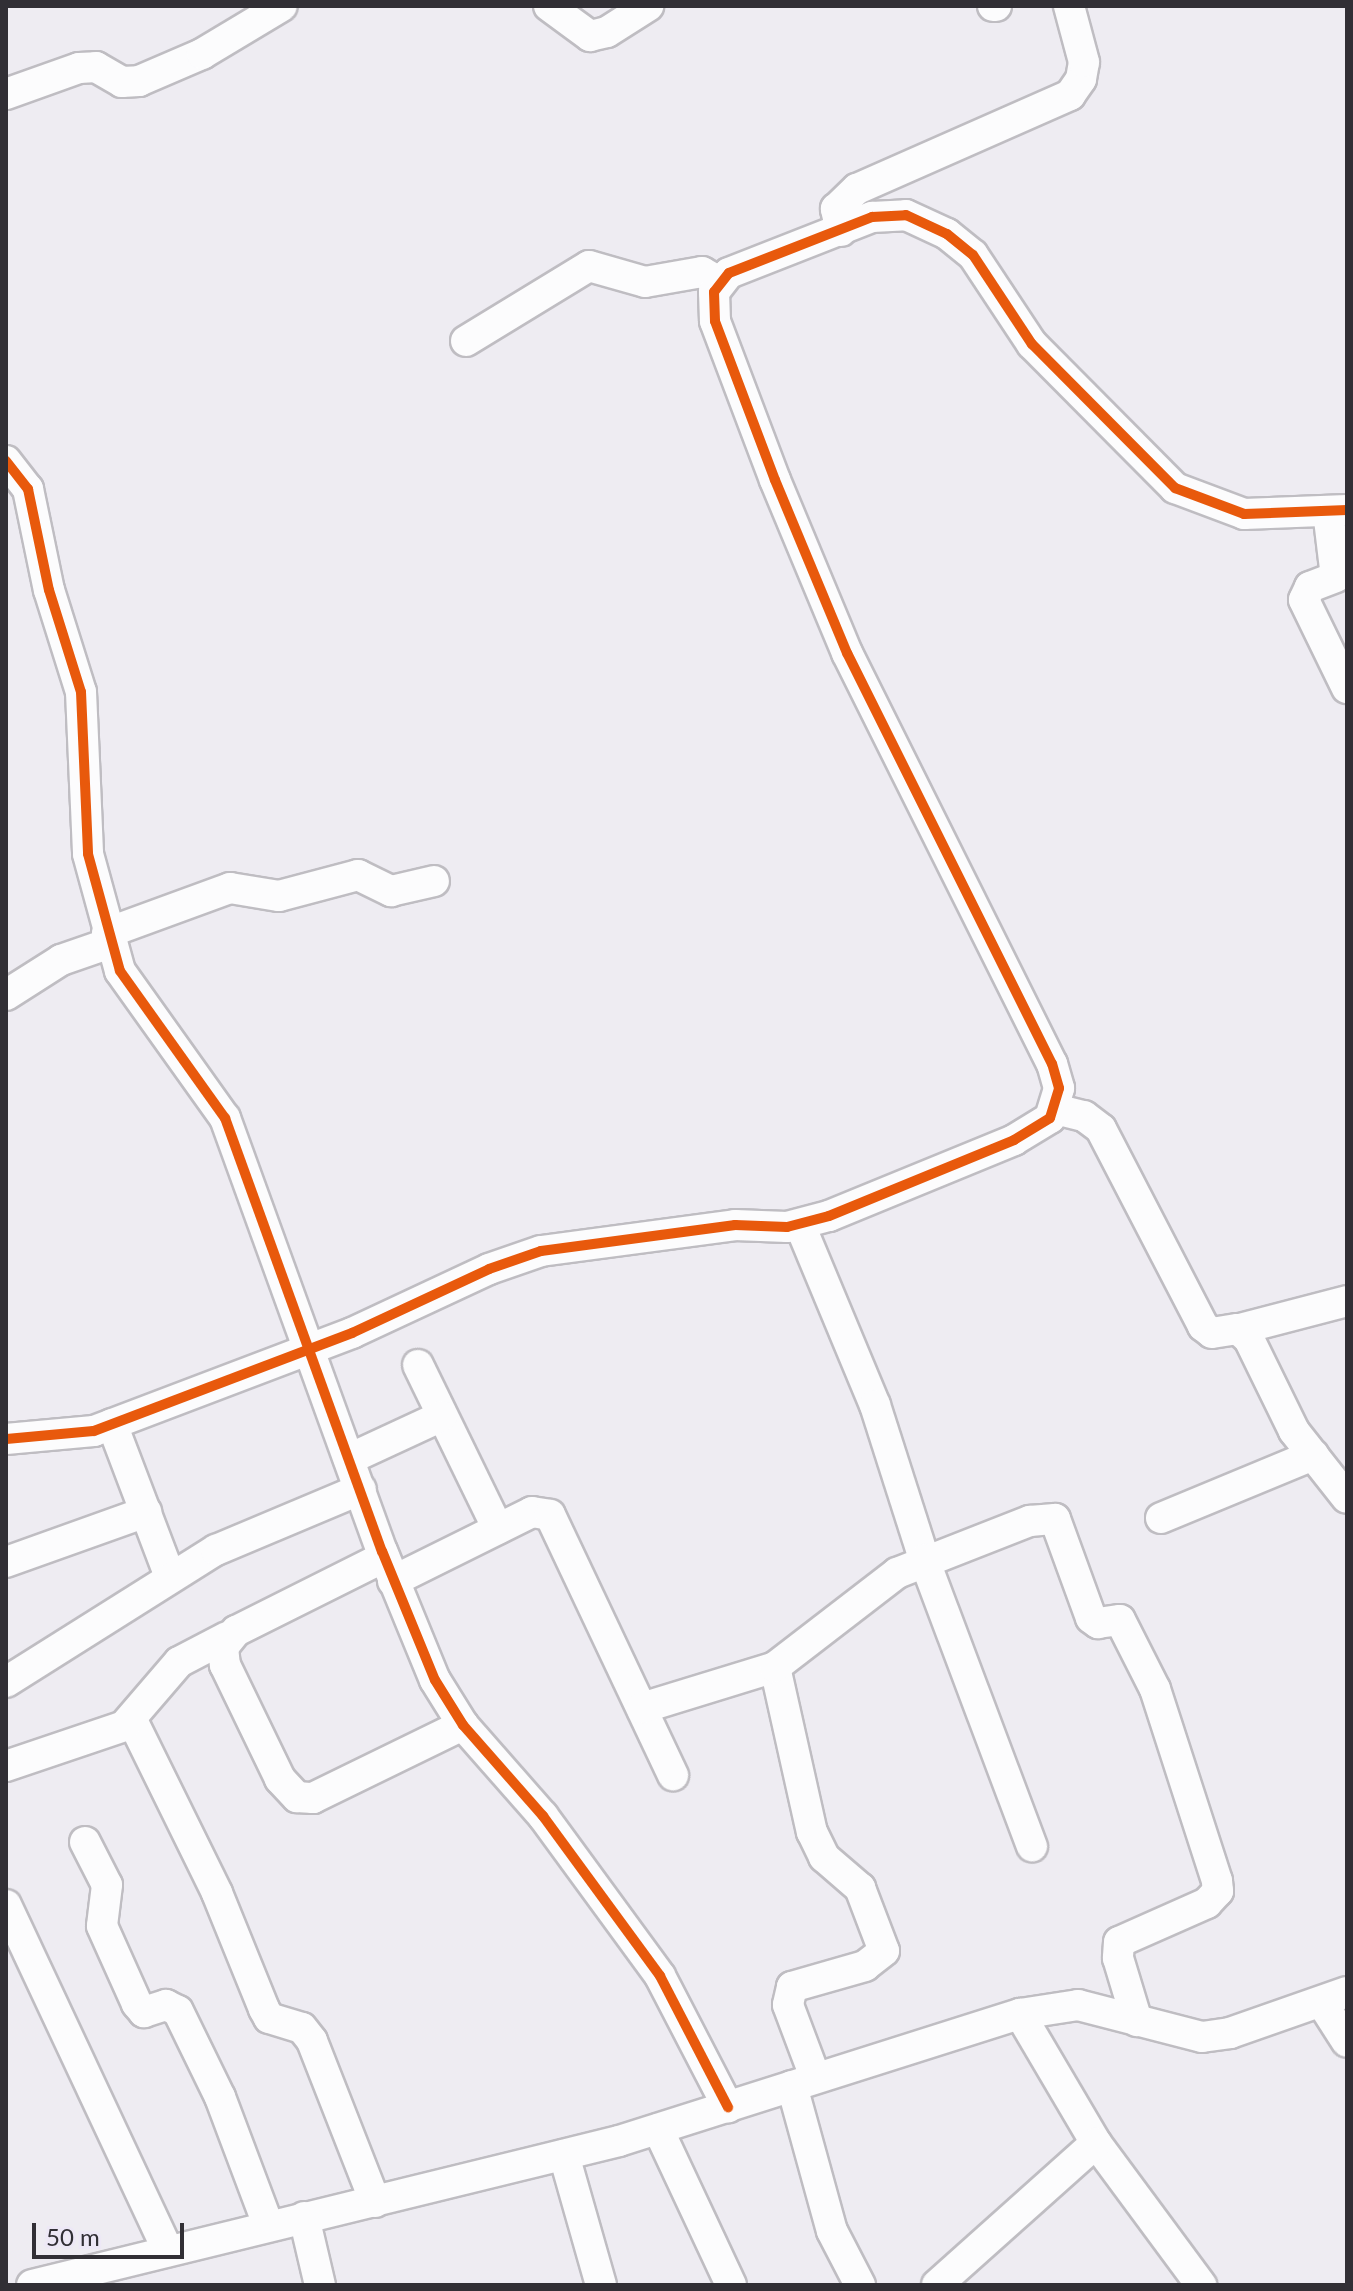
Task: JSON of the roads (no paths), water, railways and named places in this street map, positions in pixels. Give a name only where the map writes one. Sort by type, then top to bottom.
[{"type":"street","points":[[6,94],[79,68],[96,67],[122,82],[139,81],[202,54],[282,6]]},
{"type":"street","points":[[549,6],[590,36],[607,32],[648,6]]},
{"type":"street","points":[[841,231],[836,209],[857,189],[1070,95],[1081,79],[1084,62],[1069,6]]},
{"type":"street","points":[[6,1439],[75,1435],[112,1424],[309,1349],[541,1251],[735,1225],[800,1225],[1014,1140],[1043,1125],[1055,1109],[1059,1088],[1052,1064],[825,605],[715,321],[712,305],[719,282],[729,273],[888,214],[906,215],[947,234],[988,275],[1032,344],[1175,488],[1244,514],[1337,510],[1336,577],[1310,587],[1304,600],[1347,688]]},
{"type":"street","points":[[466,341],[589,266],[645,282],[688,272],[702,272],[719,282]]},
{"type":"street","points":[[6,461],[28,489],[49,590],[81,692],[88,854],[108,938],[120,971],[225,1118],[389,1569],[435,1680],[463,1725],[543,1816],[660,1976],[728,2107]]},
{"type":"street","points":[[6,995],[61,960],[230,888],[279,896],[347,876],[358,875],[391,891],[434,881]]},
{"type":"street","points":[[1055,1109],[1084,1116],[1106,1136],[1203,1326],[1212,1333],[1236,1330],[1347,1301]]},
{"type":"street","points":[[800,1225],[875,1405],[924,1559],[1032,1846]]},
{"type":"street","points":[[1236,1330],[1249,1339],[1294,1431],[1347,1498]]},
{"type":"street","points":[[418,1365],[498,1529]]},
{"type":"street","points":[[349,1459],[442,1416]]},
{"type":"street","points":[[112,1424],[170,1577]]},
{"type":"street","points":[[1161,1518],[1313,1455]]},
{"type":"street","points":[[6,1682],[216,1550],[361,1489]]},
{"type":"street","points":[[6,1562],[146,1512]]},
{"type":"street","points":[[6,1766],[108,1734],[132,1720],[179,1662],[227,1637],[389,1569],[498,1529],[532,1512],[556,1520],[673,1775]]},
{"type":"street","points":[[642,1708],[775,1667],[862,1595],[924,1559],[1037,1518],[1055,1519],[1091,1618],[1098,1623],[1120,1620],[1155,1689],[1218,1891],[1207,1903],[1119,1942],[1118,1958],[1137,2021]]},
{"type":"street","points":[[227,1637],[225,1665],[280,1779],[297,1797],[313,1798],[463,1725]]},
{"type":"street","points":[[775,1667],[812,1832],[824,1857],[860,1888],[884,1951],[865,1966],[792,1987],[788,2005],[832,2231],[860,2285]]},
{"type":"street","points":[[132,1720],[201,1857],[269,2018],[302,2028],[312,2041],[375,2202]]},
{"type":"street","points":[[85,1842],[107,1885],[102,1926],[137,2004],[144,2012],[166,2005],[178,2011],[220,2097],[268,2225]]},
{"type":"street","points":[[6,1905],[168,2251]]},
{"type":"street","points":[[32,2285],[564,2155],[658,2129],[1020,2014],[1078,2005],[1202,2037],[1230,2033],[1335,1997],[1347,2042]]},
{"type":"street","points":[[1020,2014],[1096,2143],[1201,2285]]},
{"type":"street","points":[[658,2129],[731,2285]]},
{"type":"street","points":[[937,2285],[1096,2143]]},
{"type":"street","points":[[564,2155],[601,2285]]},
{"type":"street","points":[[304,2217],[320,2285]]}]
